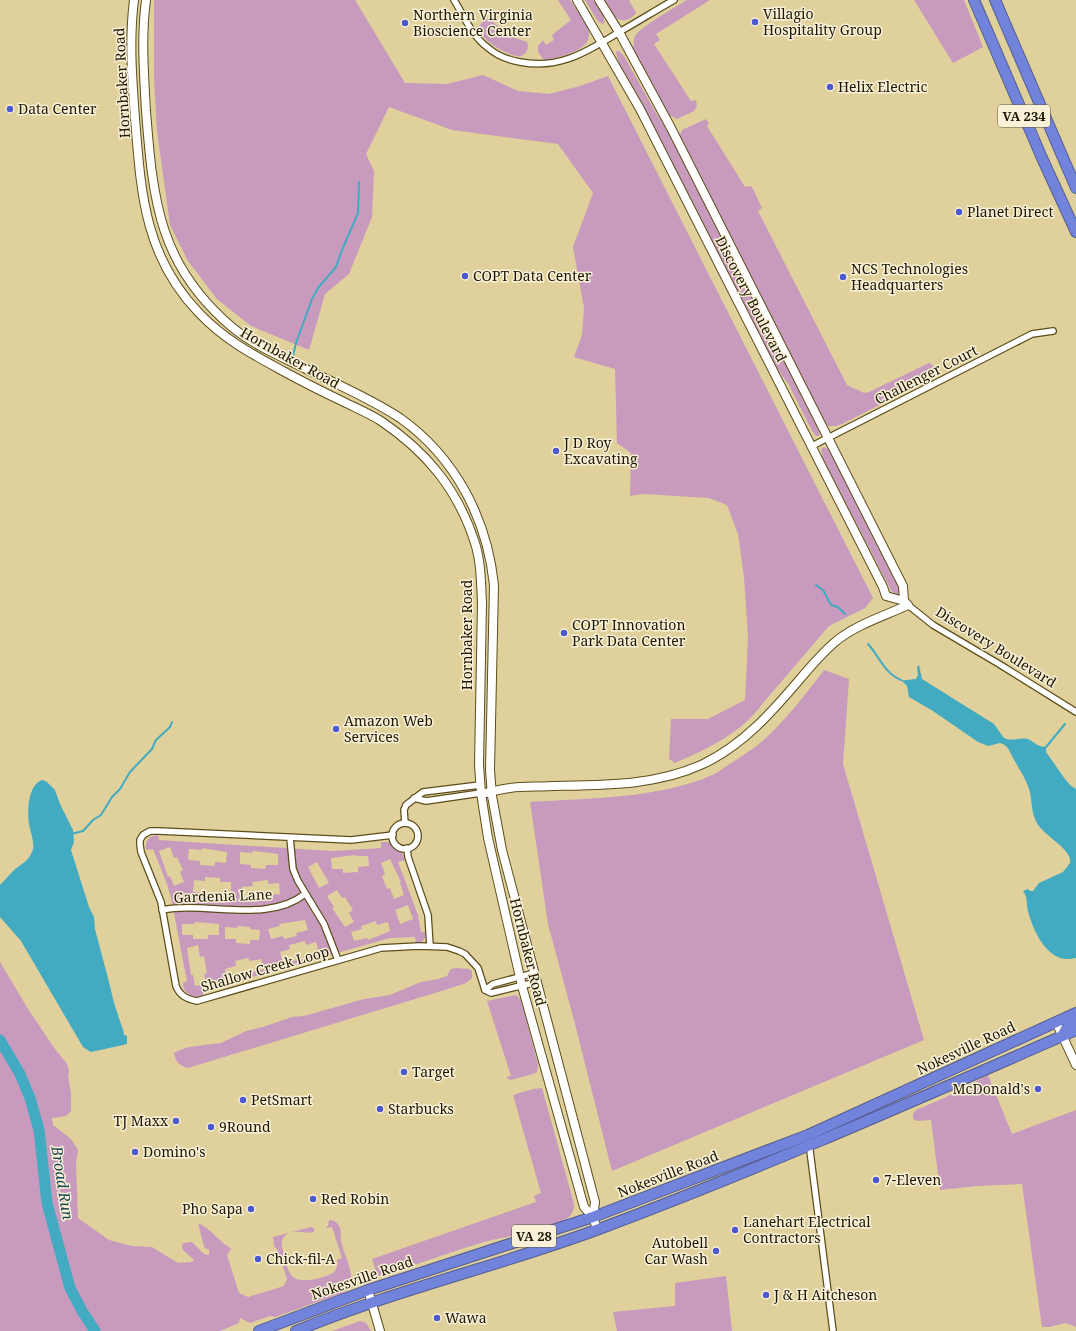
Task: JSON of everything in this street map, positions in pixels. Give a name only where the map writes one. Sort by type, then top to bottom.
[{"type":"highway","name":"VA 234","points":[[974,0],[1042,158],[1076,232]]},
{"type":"highway","name":"VA 234","points":[[995,0],[1076,188]]},
{"type":"highway","name":"Nokesville Road","points":[[259,1331],[368,1290],[594,1217],[808,1135],[1076,1013]]},
{"type":"highway","points":[[1062,1036],[1066,1029],[1076,1021]]},
{"type":"highway","name":"Nokesville Road","points":[[296,1331],[371,1302],[597,1229],[809,1146],[1076,1030]]},
{"type":"main road","name":"Hornbaker Road","points":[[134,0],[131,56],[137,146],[143,199],[149,228],[156,248],[181,291],[198,312],[223,336],[238,347],[380,421],[413,445],[438,470],[453,493],[464,514],[475,544],[481,577],[481,789],[488,838],[522,986],[584,1207],[594,1217]]},
{"type":"main road","name":"Hornbaker Road","points":[[146,0],[143,57],[151,168],[159,217],[176,260],[193,287],[209,305],[234,328],[255,343],[382,407],[400,418],[415,430],[447,463],[460,482],[470,498],[482,528],[492,564],[494,584],[491,788],[502,850],[595,1202],[594,1217],[597,1229]]},
{"type":"main road","name":"Discovery Boulevard","points":[[577,0],[640,109],[812,446],[883,587],[886,596],[906,603],[903,586],[672,128],[619,32],[599,0]]},
{"type":"main road","points":[[341,401],[348,389]]},
{"type":"main road","points":[[481,789],[601,785],[649,781],[685,771],[704,763],[735,744],[758,725],[771,713],[826,650],[840,638],[850,631],[906,603]]},
{"type":"main road","points":[[1056,1022],[1076,1066]]},
{"type":"main road","points":[[368,1290],[380,1331]]},
{"type":"street","points":[[454,0],[477,37],[486,47],[497,54],[528,64],[549,64],[564,61],[584,53],[674,0]]},
{"type":"street","name":"Challenger Court","points":[[812,446],[1032,334],[1053,331]]},
{"type":"street","name":"Discovery Boulevard","points":[[906,603],[933,625],[1076,712]]},
{"type":"street","points":[[414,798],[426,801],[481,789]]},
{"type":"street","points":[[405,823],[404,810],[406,805],[424,792],[481,789]]},
{"type":"street","points":[[405,823],[413,825],[418,836],[416,843],[407,848],[398,846],[392,836],[398,825],[405,823]]},
{"type":"street","name":"Shallow Creek Loop","points":[[392,836],[352,840],[150,831],[143,835],[140,840],[141,852],[161,902],[178,991],[182,996],[189,1000],[197,1001],[381,948],[430,946],[447,947],[465,954],[478,968],[485,990]]},
{"type":"street","points":[[290,838],[293,869],[305,894],[324,924],[338,960]]},
{"type":"street","points":[[407,848],[408,857],[428,915],[430,946]]},
{"type":"street","name":"Gardenia Lane","points":[[162,910],[204,907],[233,910],[266,909],[292,903],[305,894]]},
{"type":"street","points":[[534,973],[493,984],[485,990],[489,993],[493,993],[536,982]]},
{"type":"street","points":[[808,1135],[833,1331]]},
{"type":"shaded area","points":[[154,0],[355,0],[405,83],[447,84],[483,75],[518,91],[549,94],[580,86],[608,76],[873,598],[865,608],[829,626],[755,714],[745,723],[723,739],[699,752],[675,763],[669,759],[671,719],[708,719],[745,700],[748,637],[744,577],[738,534],[727,505],[709,498],[643,494],[630,496],[631,453],[617,443],[615,369],[574,357],[582,335],[584,308],[573,247],[593,193],[558,144],[452,130],[389,107],[366,154],[374,171],[372,217],[349,274],[325,294],[309,350],[251,326],[217,299],[188,261],[170,225],[157,131],[154,79]]},
{"type":"shaded area","points":[[558,0],[570,0],[586,24],[589,32],[589,39],[574,52],[546,60],[543,59],[538,52],[538,46],[543,40],[546,45],[554,40],[552,35],[571,20]]},
{"type":"shaded area","points":[[585,0],[593,0],[603,15],[604,24],[597,20]]},
{"type":"shaded area","points":[[604,0],[629,0],[636,13],[626,20],[618,19],[613,16]]},
{"type":"shaded area","points":[[687,0],[710,0],[656,34],[660,40],[654,44],[691,101],[696,100],[697,106],[694,111],[677,119],[669,115],[632,46],[634,46],[635,36],[638,32]]},
{"type":"shaded area","points":[[914,0],[964,0],[983,47],[953,63]]},
{"type":"shaded area","points":[[488,18],[512,37],[527,42],[528,48],[526,53],[522,56],[512,55],[487,41],[481,34],[479,28],[484,20]]},
{"type":"shaded area","points":[[619,51],[624,56],[656,113],[671,135],[820,430],[819,436],[816,436],[812,431],[789,385],[774,364],[666,150],[618,61],[616,52]]},
{"type":"shaded area","points":[[706,119],[709,124],[707,126],[745,187],[752,187],[762,208],[758,211],[847,385],[864,393],[869,392],[929,363],[934,366],[936,372],[935,377],[842,424],[828,426],[823,419],[680,138],[682,130]]},
{"type":"shaded area","points":[[824,447],[830,450],[900,586],[898,596],[892,592],[823,459],[821,449]]},
{"type":"shaded area","points":[[824,670],[849,679],[843,764],[924,1040],[612,1171],[548,924],[530,802],[599,798],[646,793],[691,783],[714,774],[749,751],[769,735],[805,695]]},
{"type":"shaded area","points":[[158,835],[159,840],[333,851],[381,848],[381,842],[388,842],[402,853],[405,860],[398,862],[418,915],[421,932],[426,932],[426,937],[421,943],[416,943],[415,937],[390,938],[203,991],[203,996],[200,997],[190,995],[183,985],[183,983],[187,981],[167,884],[153,849],[146,850],[148,840],[152,836]],"holes":[[[170,847],[174,858],[177,857],[183,870],[180,872],[184,882],[174,886],[170,876],[168,877],[159,851]],[[202,848],[227,852],[226,863],[215,862],[214,866],[200,865],[200,861],[188,860],[189,849],[202,850]],[[253,851],[278,854],[278,865],[266,865],[265,869],[251,868],[251,865],[240,864],[240,852],[252,853]],[[356,855],[368,856],[369,866],[358,867],[358,872],[343,873],[343,869],[332,869],[331,858]],[[390,859],[401,882],[404,895],[394,899],[390,888],[387,889],[382,876],[385,874],[381,863]],[[317,862],[329,883],[319,888],[308,867]],[[205,877],[220,878],[220,882],[231,882],[231,894],[205,894],[193,892],[194,880],[205,881]],[[268,880],[268,884],[279,883],[280,894],[268,895],[268,897],[243,898],[242,887],[253,886],[252,882]],[[337,890],[342,898],[345,897],[353,910],[349,913],[354,922],[345,927],[332,908],[334,907],[327,896]],[[408,905],[413,919],[400,924],[395,910]],[[305,920],[308,930],[296,933],[297,936],[284,939],[283,936],[271,939],[268,929],[280,926],[279,924]],[[376,921],[377,925],[388,922],[390,931],[368,940],[367,938],[354,941],[351,932],[362,929],[361,926]],[[195,922],[219,924],[219,935],[208,935],[208,939],[193,939],[193,935],[182,935],[182,924],[194,924]],[[225,927],[250,927],[250,929],[260,930],[259,940],[250,940],[250,944],[236,943],[236,939],[225,939]],[[305,941],[306,945],[316,942],[319,953],[306,956],[307,958],[283,963],[280,952],[290,949],[289,945]],[[198,945],[200,957],[204,956],[207,973],[204,974],[206,984],[195,986],[193,975],[191,975],[187,948]],[[248,958],[250,961],[261,959],[263,969],[252,972],[252,974],[227,979],[225,969],[236,966],[235,961]]]},
{"type":"shaded area","points":[[0,962],[28,1009],[67,1064],[71,1093],[71,1111],[66,1116],[52,1118],[53,1125],[71,1139],[78,1150],[76,1164],[78,1218],[109,1240],[132,1246],[152,1247],[178,1263],[194,1261],[183,1250],[183,1243],[192,1242],[204,1254],[209,1255],[209,1250],[204,1247],[198,1223],[209,1230],[231,1249],[227,1255],[239,1293],[248,1297],[284,1286],[287,1279],[277,1249],[274,1246],[273,1237],[311,1227],[314,1228],[314,1232],[293,1232],[287,1234],[284,1238],[282,1246],[289,1272],[296,1279],[307,1280],[320,1278],[334,1272],[337,1266],[337,1260],[342,1258],[332,1227],[327,1228],[329,1220],[332,1220],[336,1222],[340,1228],[341,1241],[350,1269],[351,1282],[348,1288],[343,1293],[275,1317],[270,1316],[250,1323],[240,1318],[239,1323],[220,1331],[0,1331]]},
{"type":"shaded area","points":[[451,969],[469,969],[472,971],[472,978],[466,983],[448,989],[188,1068],[178,1063],[174,1053],[189,1047],[221,1043],[246,1031],[292,1017],[304,1016],[364,999],[390,995],[421,982],[447,976]]},
{"type":"shaded area","points":[[516,995],[521,1000],[538,1064],[537,1072],[510,1080],[506,1077],[511,1076],[487,1001]]},
{"type":"shaded area","points":[[988,1075],[1012,1134],[1076,1110],[1076,1327],[1065,1323],[1050,1327],[1042,1327],[1022,1184],[977,1186],[940,1190],[931,1120],[917,1121],[913,1119],[913,1114],[916,1110],[944,1098]]},
{"type":"shaded area","points":[[542,1088],[574,1204],[571,1215],[566,1219],[548,1227],[484,1242],[385,1275],[379,1276],[374,1274],[376,1271],[372,1259],[536,1202],[534,1196],[541,1193],[513,1095]]},
{"type":"shaded area","points":[[726,1276],[732,1331],[617,1331],[613,1312],[675,1306],[675,1283]]},
{"type":"shaded area","points":[[360,1321],[366,1323],[371,1331],[332,1331]]},
{"type":"water","points":[[919,665],[922,679],[994,724],[1004,738],[1010,740],[1028,739],[1038,745],[1046,747],[1046,752],[1065,779],[1076,789],[1076,958],[1060,958],[1052,954],[1043,944],[1032,924],[1026,896],[1023,891],[1028,889],[1033,891],[1039,883],[1063,872],[1070,863],[1070,857],[1062,847],[1038,825],[1032,807],[1030,792],[1022,773],[1007,747],[1000,743],[988,746],[978,742],[933,711],[909,697],[907,686],[901,680],[916,679],[918,675],[917,667]]},
{"type":"water","points":[[43,780],[55,790],[73,830],[74,842],[71,850],[89,907],[94,917],[95,929],[114,1003],[124,1033],[123,1034],[127,1036],[127,1044],[91,1052],[83,1047],[21,941],[0,917],[0,885],[15,869],[27,860],[33,849],[28,819],[31,792],[38,782]]},
{"type":"waterway","points":[[293,356],[296,343],[312,299],[318,288],[336,267],[358,213],[359,182]]},
{"type":"waterway","points":[[816,585],[823,590],[831,605],[838,607],[845,614]]},
{"type":"waterway","points":[[868,644],[886,669],[901,680]]},
{"type":"waterway","points":[[71,834],[83,831],[93,820],[101,815],[112,797],[120,789],[130,772],[152,749],[156,740],[170,727],[172,722]]},
{"type":"waterway","points":[[1046,747],[1065,724]]},
{"type":"waterway","name":"Broad Run","points":[[0,1040],[20,1074],[30,1098],[39,1130],[47,1203],[70,1288],[95,1331]]},
{"type":"place","name":"Villagio Hospitality Group","points":[[755,22]]},
{"type":"place","name":"Northern Virginia Bioscience Center","points":[[405,23]]},
{"type":"place","name":"Helix Electric","points":[[830,87]]},
{"type":"place","name":"Data Center","points":[[10,109]]},
{"type":"place","name":"Planet Direct","points":[[959,212]]},
{"type":"place","name":"COPT Data Center","points":[[465,276]]},
{"type":"place","name":"NCS Technologies Headquarters","points":[[843,277]]},
{"type":"place","name":"J D Roy Excavating","points":[[556,451]]},
{"type":"place","name":"COPT Innovation Park Data Center","points":[[564,633]]},
{"type":"place","name":"Amazon Web Services","points":[[336,729]]},
{"type":"place","name":"Target","points":[[404,1072]]},
{"type":"place","name":"McDonald's","points":[[1038,1089]]},
{"type":"place","name":"PetSmart","points":[[243,1100]]},
{"type":"place","name":"Starbucks","points":[[380,1109]]},
{"type":"place","name":"TJ Maxx","points":[[176,1121]]},
{"type":"place","name":"9Round","points":[[211,1127]]},
{"type":"place","name":"Domino's","points":[[135,1152]]},
{"type":"place","name":"7-Eleven","points":[[876,1180]]},
{"type":"place","name":"Red Robin","points":[[313,1199]]},
{"type":"place","name":"Pho Sapa","points":[[251,1209]]},
{"type":"place","name":"Lanehart Electrical Contractors","points":[[735,1230]]},
{"type":"place","name":"Autobell Car Wash","points":[[716,1251]]},
{"type":"place","name":"Chick-fil-A","points":[[258,1259]]},
{"type":"place","name":"J & H Aitcheson","points":[[766,1295]]},
{"type":"place","name":"Wawa","points":[[437,1318]]}]
